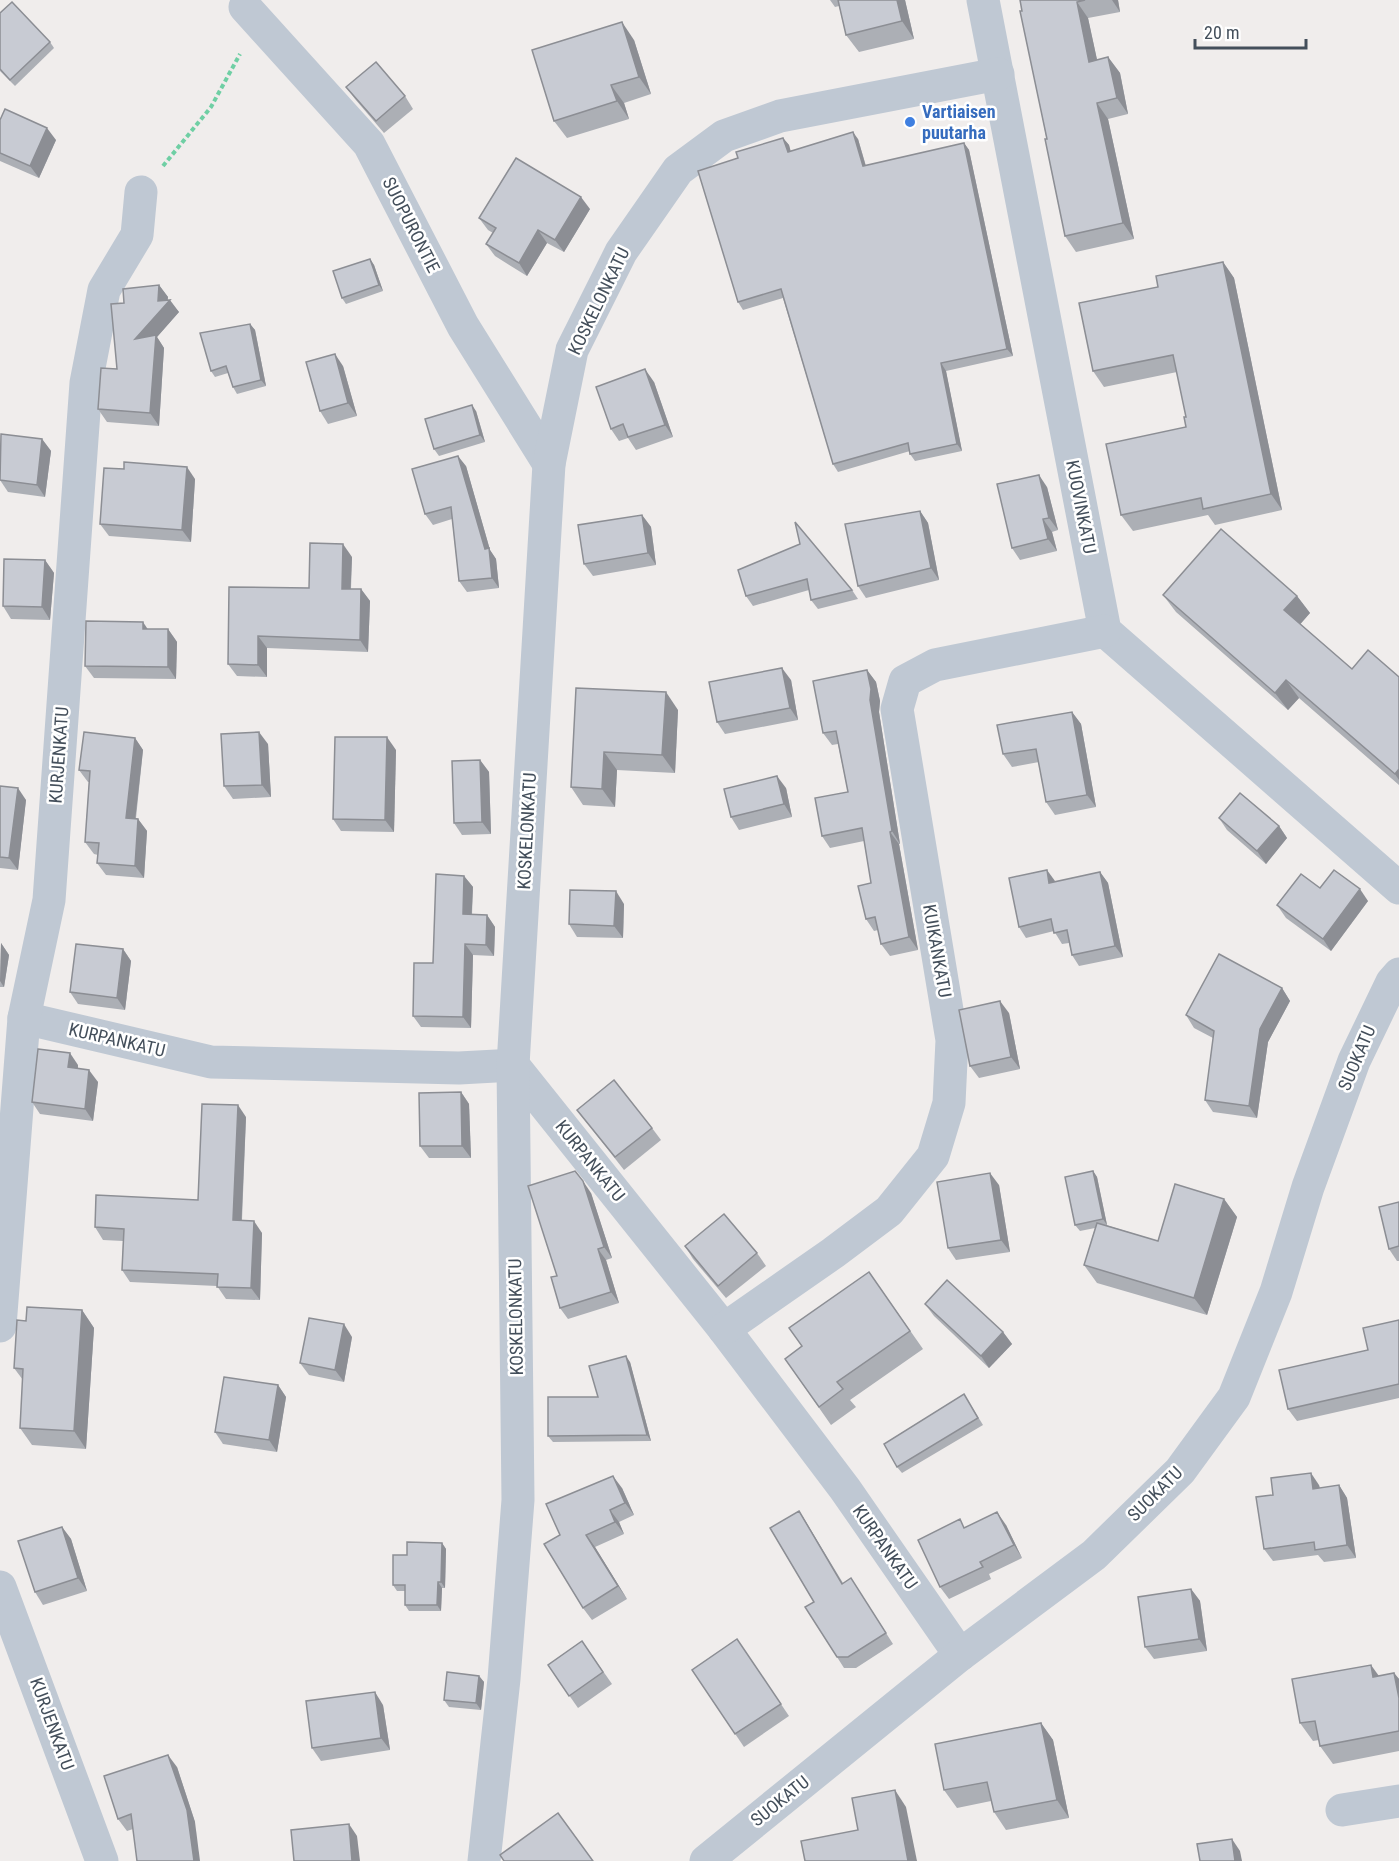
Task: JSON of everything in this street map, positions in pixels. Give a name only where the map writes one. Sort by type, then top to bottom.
[{"type":"street","name":"KUOVINKATU","points":[[983,0],[1105,631]]},
{"type":"street","name":"SUOPURONTIE","points":[[249,7],[369,144],[464,326],[549,464]]},
{"type":"street","name":"KOSKELONKATU","points":[[484,1861],[504,1679],[518,1500],[513,1065],[549,464],[572,350],[621,252],[678,170],[724,136],[780,116],[998,74]]},
{"type":"street","name":"KURJENKATU","points":[[0,1326],[24,1018],[49,900],[86,383],[104,290],[137,235],[141,192]]},
{"type":"street","points":[[1105,631],[1399,888]]},
{"type":"street","name":"KUIKANKATU","points":[[724,1329],[833,1253],[889,1210],[933,1156],[949,1103],[952,1040],[897,709],[905,681],[935,665],[1105,631]]},
{"type":"street","name":"SUOKATU","points":[[706,1861],[960,1656],[1094,1555],[1180,1471],[1234,1397],[1276,1292],[1308,1187],[1354,1061],[1392,982],[1399,974]]},
{"type":"street","name":"KURPANKATU","points":[[24,1018],[211,1062],[459,1068],[513,1065],[724,1329],[846,1489],[960,1656]]},
{"type":"street","name":"KURJENKATU","points":[[0,1587],[102,1861]]},
{"type":"street","points":[[1342,1810],[1399,1801]]},
{"type":"path","points":[[141,192],[211,107],[249,7]]},
{"type":"building","points":[[838,0],[897,0],[902,21],[846,35]]},
{"type":"building","points":[[1020,0],[1085,0],[1077,2],[1089,62],[1108,57],[1117,98],[1097,103],[1123,223],[1065,236],[1020,11],[1022,11]]},
{"type":"building","points":[[12,2],[50,42],[10,80],[0,69],[0,13]]},
{"type":"building","points":[[622,22],[639,77],[611,85],[617,101],[554,121],[532,50]]},
{"type":"building","points":[[376,62],[405,96],[376,121],[346,87]]},
{"type":"building","points":[[5,109],[47,128],[30,166],[0,153],[0,120]]},
{"type":"building","points":[[853,132],[863,166],[964,143],[1007,349],[941,363],[957,444],[910,454],[908,443],[833,464],[781,289],[738,302],[698,171],[738,158],[736,152],[783,138],[788,152]]},
{"type":"building","points":[[516,158],[581,197],[555,240],[538,230],[519,263],[486,244],[496,228],[479,218]]},
{"type":"building","points":[[370,259],[379,285],[342,298],[333,271]]},
{"type":"building","points":[[1223,262],[1271,494],[1203,509],[1201,498],[1121,515],[1106,444],[1186,427],[1184,417],[1186,417],[1173,355],[1093,371],[1079,303],[1158,287],[1156,276]]},
{"type":"building","points":[[159,285],[158,301],[170,300],[135,339],[156,335],[150,413],[98,409],[101,368],[117,369],[111,304],[124,303],[123,289]]},
{"type":"building","points":[[250,324],[261,380],[233,387],[226,366],[211,371],[200,333]]},
{"type":"building","points":[[335,354],[348,403],[320,411],[306,362]]},
{"type":"building","points":[[645,369],[665,425],[628,437],[623,424],[611,429],[596,387]]},
{"type":"building","points":[[472,405],[480,435],[434,449],[425,419]]},
{"type":"building","points":[[1,434],[42,439],[37,485],[0,480]]},
{"type":"building","points":[[458,456],[485,549],[489,548],[492,578],[459,581],[451,507],[425,514],[412,469]]},
{"type":"building","points":[[124,462],[187,467],[182,530],[100,524],[104,468],[124,469]]},
{"type":"building","points":[[1039,475],[1049,518],[1043,519],[1048,539],[1012,548],[997,484]]},
{"type":"building","points":[[920,511],[931,568],[858,586],[845,524]]},
{"type":"building","points":[[642,515],[648,553],[584,564],[578,525]]},
{"type":"building","points":[[795,522],[852,590],[811,600],[807,579],[746,596],[738,570],[800,544]]},
{"type":"building","points":[[1221,529],[1297,596],[1284,610],[1352,669],[1368,650],[1399,677],[1399,769],[1395,774],[1286,680],[1275,693],[1163,595]]},
{"type":"building","points":[[310,543],[343,544],[342,589],[361,589],[360,640],[258,636],[258,665],[228,664],[229,587],[309,588]]},
{"type":"building","points":[[4,559],[45,560],[42,607],[3,606]]},
{"type":"building","points":[[86,621],[143,622],[143,629],[168,629],[168,667],[85,666]]},
{"type":"building","points":[[782,668],[790,708],[717,722],[709,682]]},
{"type":"building","points":[[867,670],[892,831],[890,832],[909,937],[881,944],[875,917],[866,919],[858,886],[871,883],[862,828],[822,836],[815,798],[848,792],[836,731],[823,733],[813,681]]},
{"type":"building","points":[[576,688],[666,692],[662,755],[604,752],[602,789],[571,787]]},
{"type":"building","points":[[1072,712],[1087,795],[1046,802],[1036,749],[1003,754],[997,725]]},
{"type":"building","points":[[84,732],[135,738],[126,818],[138,819],[135,866],[97,863],[99,843],[85,842],[90,771],[79,770]]},
{"type":"building","points":[[259,732],[262,785],[224,786],[221,734]]},
{"type":"building","points":[[335,737],[387,737],[385,820],[333,819]]},
{"type":"building","points":[[480,760],[482,822],[454,823],[452,761]]},
{"type":"building","points":[[777,776],[784,804],[731,817],[724,789]]},
{"type":"building","points":[[0,786],[18,788],[9,858],[0,857]]},
{"type":"building","points":[[1240,793],[1279,826],[1257,851],[1219,818]]},
{"type":"building","points":[[1047,870],[1049,883],[1100,872],[1115,946],[1072,955],[1067,930],[1054,933],[1051,919],[1019,927],[1009,878]]},
{"type":"building","points":[[1334,870],[1360,889],[1323,939],[1277,905],[1301,874],[1320,888]]},
{"type":"building","points":[[436,874],[464,876],[463,914],[487,915],[486,945],[465,944],[463,1017],[413,1016],[414,963],[433,963]]},
{"type":"building","points":[[570,890],[616,891],[614,926],[569,924]]},
{"type":"building","points":[[76,944],[123,949],[117,998],[70,992]]},
{"type":"building","points":[[1219,954],[1282,988],[1260,1029],[1249,1106],[1205,1100],[1214,1031],[1186,1015]]},
{"type":"building","points":[[1000,1001],[1011,1057],[970,1066],[959,1010]]},
{"type":"building","points":[[38,1049],[70,1053],[68,1067],[89,1070],[85,1109],[32,1102]]},
{"type":"building","points":[[614,1080],[652,1128],[615,1157],[577,1110]]},
{"type":"building","points":[[461,1092],[462,1146],[420,1146],[419,1093]]},
{"type":"building","points":[[202,1104],[238,1105],[233,1220],[254,1221],[251,1288],[217,1287],[218,1274],[122,1270],[124,1229],[95,1227],[96,1195],[198,1200]]},
{"type":"building","points":[[575,1171],[583,1181],[604,1247],[598,1249],[611,1292],[560,1308],[551,1277],[557,1276],[528,1186]]},
{"type":"building","points":[[1093,1171],[1103,1219],[1075,1225],[1065,1177]]},
{"type":"building","points":[[990,1173],[1001,1240],[948,1248],[937,1182]]},
{"type":"building","points":[[1175,1184],[1224,1199],[1194,1298],[1084,1265],[1097,1223],[1158,1241]]},
{"type":"building","points":[[1399,1202],[1399,1246],[1389,1249],[1379,1207]]},
{"type":"building","points":[[724,1214],[757,1253],[718,1286],[685,1246]]},
{"type":"building","points":[[869,1272],[910,1331],[837,1382],[843,1389],[819,1407],[785,1359],[802,1346],[789,1328]]},
{"type":"building","points":[[947,1280],[1003,1332],[981,1356],[925,1304]]},
{"type":"building","points":[[27,1307],[82,1310],[74,1431],[20,1428],[23,1369],[14,1368],[17,1320],[26,1321]]},
{"type":"building","points":[[309,1318],[344,1324],[335,1370],[300,1363]]},
{"type":"building","points":[[1399,1320],[1399,1384],[1288,1409],[1279,1370],[1368,1350],[1363,1328]]},
{"type":"building","points":[[626,1356],[647,1435],[548,1436],[548,1397],[598,1397],[589,1366]]},
{"type":"building","points":[[224,1377],[278,1385],[269,1440],[215,1432]]},
{"type":"building","points":[[964,1394],[978,1418],[897,1467],[884,1444]]},
{"type":"building","points":[[1311,1473],[1313,1489],[1339,1485],[1347,1545],[1315,1550],[1314,1542],[1264,1549],[1256,1497],[1273,1495],[1271,1478]]},
{"type":"building","points":[[613,1476],[625,1503],[610,1510],[615,1522],[586,1535],[618,1586],[583,1608],[544,1544],[560,1535],[546,1504]]},
{"type":"building","points":[[799,1511],[842,1584],[851,1578],[886,1633],[848,1657],[837,1657],[805,1607],[814,1602],[770,1528]]},
{"type":"building","points":[[997,1512],[1014,1545],[980,1562],[983,1567],[940,1587],[918,1540],[960,1519],[964,1528]]},
{"type":"building","points":[[62,1527],[78,1578],[35,1592],[18,1541]]},
{"type":"building","points":[[407,1542],[442,1543],[441,1582],[438,1582],[437,1605],[405,1605],[405,1585],[393,1585],[393,1555],[407,1555]]},
{"type":"building","points":[[1191,1589],[1199,1639],[1145,1647],[1138,1597]]},
{"type":"building","points":[[737,1639],[781,1704],[735,1734],[692,1670]]},
{"type":"building","points":[[582,1641],[603,1672],[569,1696],[548,1665]]},
{"type":"building","points":[[1371,1665],[1373,1677],[1394,1673],[1399,1698],[1399,1731],[1320,1746],[1315,1721],[1300,1723],[1292,1679]]},
{"type":"building","points":[[447,1672],[479,1676],[476,1703],[444,1700]]},
{"type":"building","points":[[375,1692],[381,1738],[312,1748],[306,1701]]},
{"type":"building","points":[[1041,1723],[1057,1800],[994,1812],[987,1782],[944,1790],[935,1744]]},
{"type":"building","points":[[168,1755],[187,1810],[194,1861],[137,1861],[131,1814],[118,1819],[104,1776]]},
{"type":"building","points":[[895,1790],[908,1861],[805,1861],[801,1841],[858,1830],[852,1798]]},
{"type":"building","points":[[558,1813],[593,1861],[504,1861],[500,1855]]},
{"type":"building","points":[[349,1824],[352,1861],[294,1861],[291,1830]]},
{"type":"building","points":[[1232,1839],[1235,1861],[1200,1861],[1197,1844]]},
{"type":"place","name":"Vartiaisen puutarha","points":[[910,122]]}]
